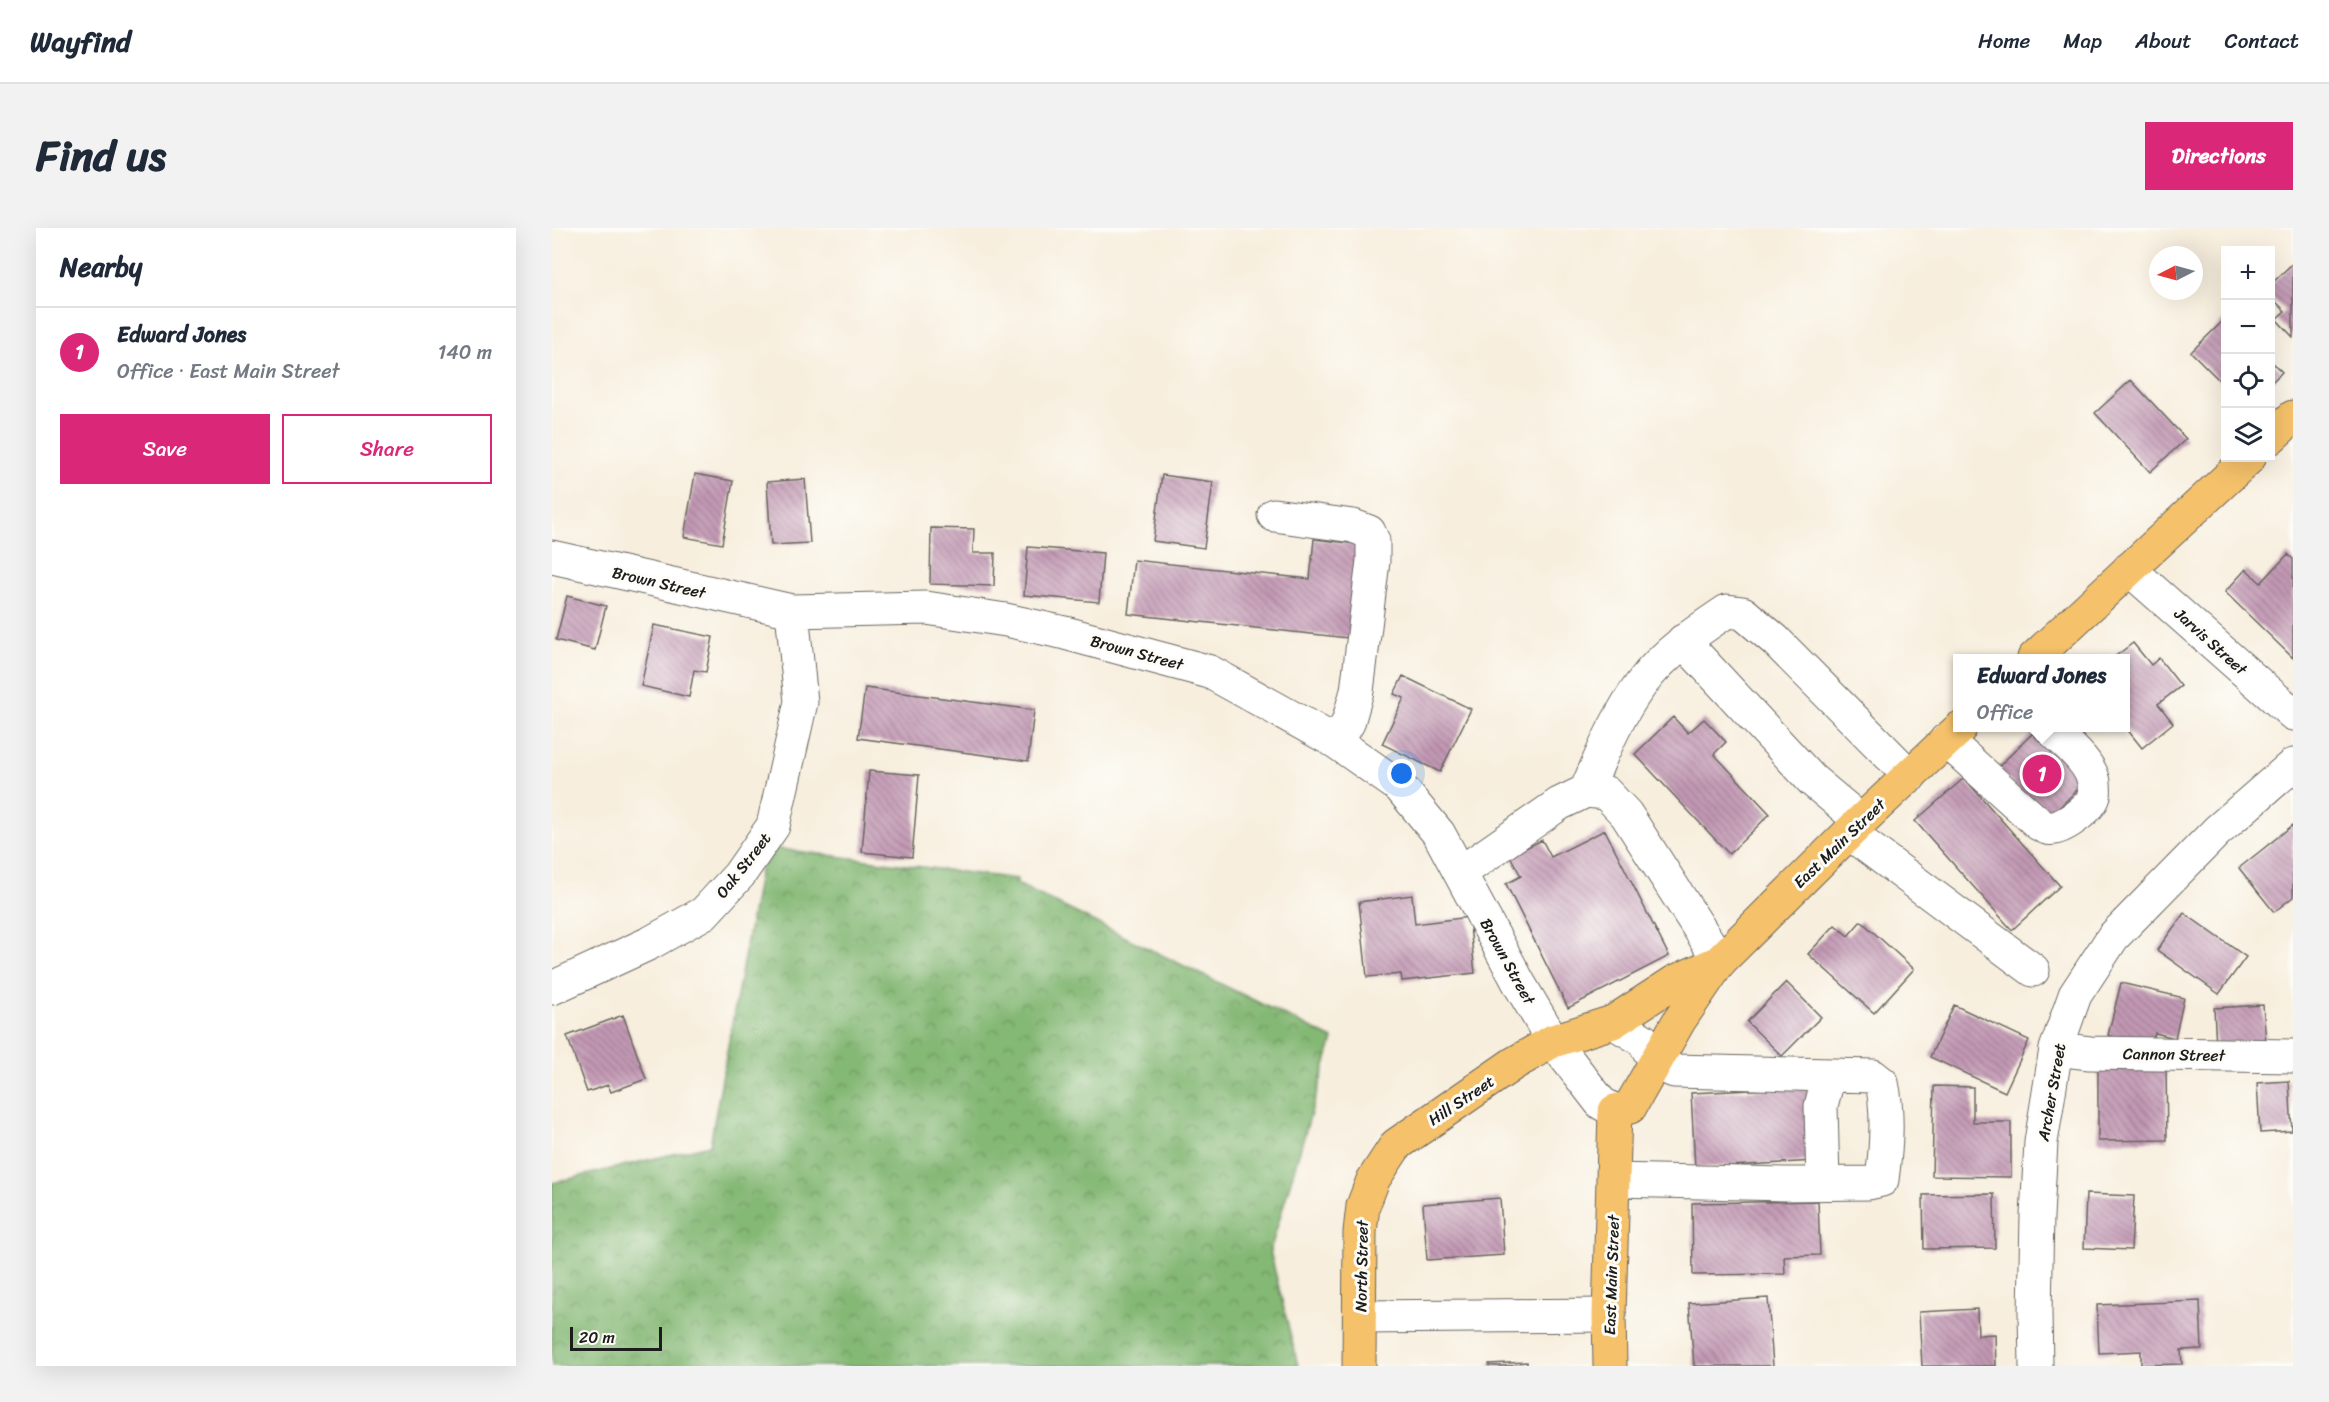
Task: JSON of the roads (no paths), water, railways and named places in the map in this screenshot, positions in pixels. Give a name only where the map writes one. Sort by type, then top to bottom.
[{"type":"main road","points":[[2275,434],[2293,417]]},
{"type":"main road","points":[[2038,654],[2245,462]]},
{"type":"main road","name":"East Main Street","points":[[1610,1366],[1609,1315],[1616,1111],[1630,1107],[1679,1021],[1720,961],[1953,734]]},
{"type":"main road","name":"East Main Street","points":[[1553,1041],[1613,1022],[1676,981],[1720,961]]},
{"type":"main road","name":"Hill Street","points":[[1380,1169],[1396,1145],[1422,1125],[1490,1082],[1513,1064],[1553,1041]]},
{"type":"main road","name":"North Street","points":[[1359,1366],[1360,1232],[1363,1206],[1380,1169]]},
{"type":"street","points":[[1274,515],[1353,526],[1369,532],[1373,541],[1373,561],[1357,691],[1348,723],[1336,742]]},
{"type":"street","name":"Brown Street","points":[[552,557],[792,611],[926,608],[1006,620],[1065,633],[1210,672],[1336,742],[1400,786],[1439,834],[1520,985],[1553,1041]]},
{"type":"street","name":"Jarvis Street","points":[[2130,569],[2293,714]]},
{"type":"street","points":[[1586,791],[1610,735],[1642,682],[1683,641],[1727,610],[1743,614],[1775,640],[1910,776]]},
{"type":"street","name":"Oak Street","points":[[552,988],[650,943],[704,913],[739,875],[773,826],[801,702],[792,611]]},
{"type":"street","points":[[1683,641],[1855,827],[2033,970]]},
{"type":"street","points":[[1953,734],[1986,778],[2047,828],[2063,826],[2089,806],[2094,796],[2087,766],[2054,732]]},
{"type":"street","name":"Archer Street","points":[[2036,1366],[2035,1302],[2040,1163],[2049,1082],[2056,1049],[2075,995],[2113,937],[2217,831],[2293,765]]},
{"type":"street","points":[[1460,873],[1559,804],[1586,791],[1606,793],[1626,814],[1720,961]]},
{"type":"street","points":[[1613,1022],[1643,1040],[1656,1063],[1674,1071],[1873,1076],[1882,1083],[1886,1100],[1885,1158],[1882,1180],[1869,1183],[1614,1180]]},
{"type":"street","points":[[1553,1041],[1601,1103],[1616,1111]]},
{"type":"street","name":"Cannon Street","points":[[2056,1049],[2090,1053],[2293,1056]]},
{"type":"street","points":[[1823,1183],[1821,1106],[1829,1075]]},
{"type":"street","points":[[1359,1317],[1609,1315]]},
{"type":"place","name":"Edward Jones","points":[[2042,774]]}]
